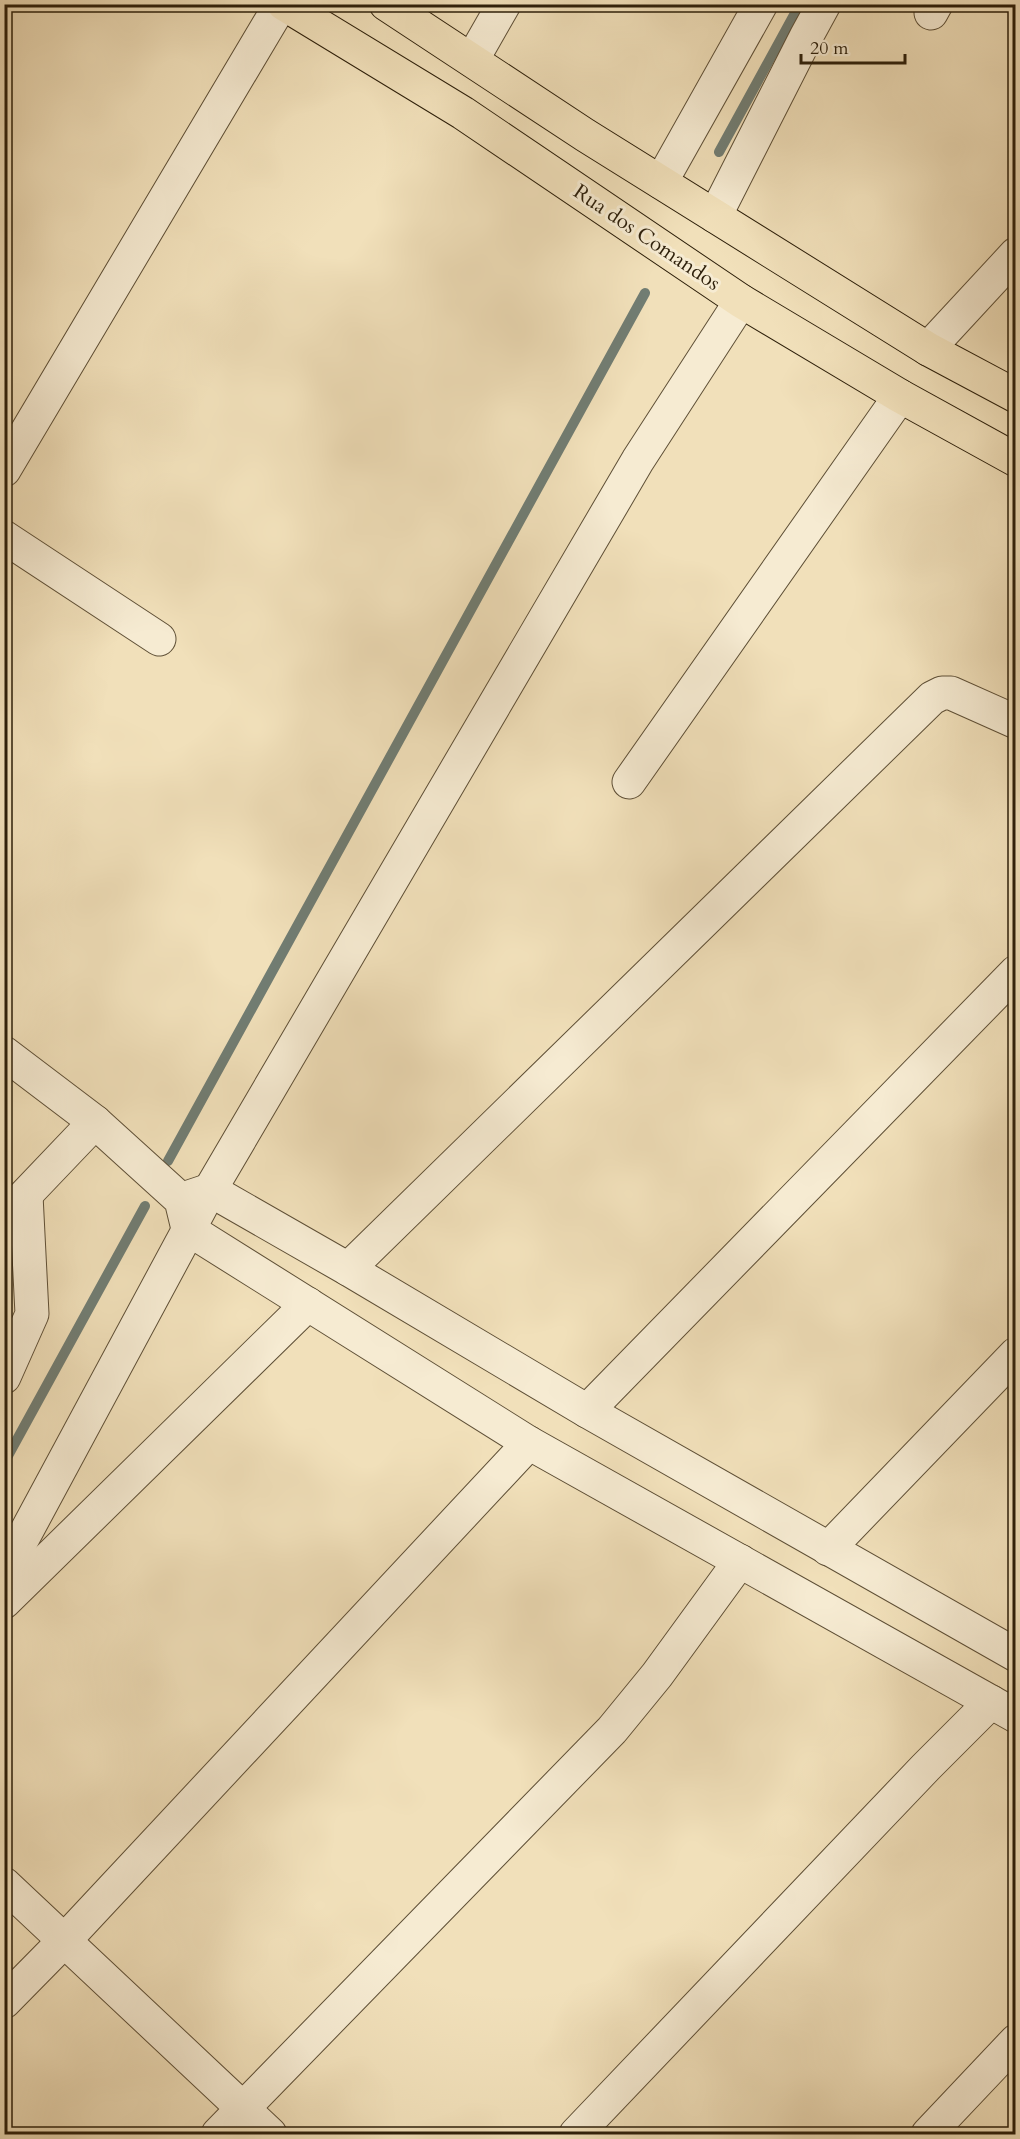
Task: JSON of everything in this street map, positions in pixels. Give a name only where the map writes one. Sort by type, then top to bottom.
[{"type":"main road","name":"Rua dos Comandos","points":[[282,4],[463,113],[741,301],[900,396],[1016,460]]},
{"type":"main road","points":[[386,4],[661,182],[928,349],[1016,396]]},
{"type":"street","points":[[4,470],[282,4]]},
{"type":"street","points":[[472,60],[504,4]]},
{"type":"street","points":[[661,182],[761,4]]},
{"type":"street","points":[[715,216],[824,4]]},
{"type":"street","points":[[928,349],[1016,254]]},
{"type":"street","points":[[4,1573],[193,1206],[638,460],[741,301]]},
{"type":"street","points":[[629,782],[900,396]]},
{"type":"street","points":[[4,537],[159,639]]},
{"type":"street","points":[[348,1269],[932,698],[942,693],[951,693],[1016,722]]},
{"type":"street","points":[[587,1411],[1016,972]]},
{"type":"street","points":[[4,1053],[95,1122],[193,1206],[250,1270],[529,1443],[1003,1709],[926,1767],[576,2134]]},
{"type":"street","points":[[4,1377],[32,1314],[15,1206],[95,1122]]},
{"type":"street","points":[[193,1206],[348,1269],[587,1411],[1016,1655]]},
{"type":"street","points":[[4,1602],[308,1304]]},
{"type":"street","points":[[828,1549],[1016,1354]]},
{"type":"street","points":[[4,2002],[64,1941],[529,1443]]},
{"type":"street","points":[[218,2134],[612,1730],[657,1675],[740,1561]]},
{"type":"street","points":[[4,1884],[270,2134]]},
{"type":"street","points":[[928,2134],[1016,2041]]},
{"type":"waterway","points":[[719,152],[800,4]]},
{"type":"waterway","points":[[168,1161],[645,293]]},
{"type":"waterway","points":[[4,1463],[145,1206]]}]
